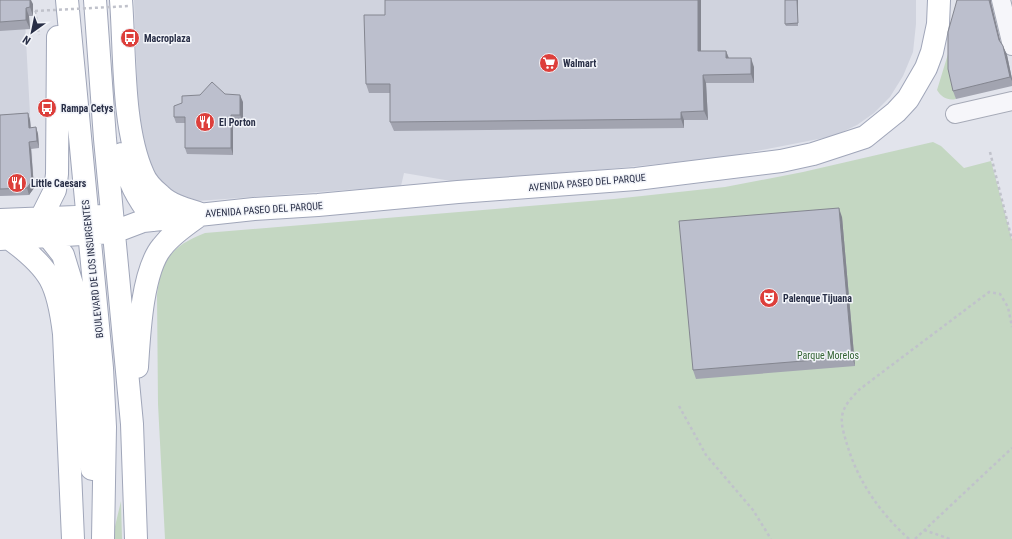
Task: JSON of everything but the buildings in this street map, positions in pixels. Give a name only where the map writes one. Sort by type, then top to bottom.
[{"type":"main road","points":[[57,0],[58,174],[55,190],[38,224],[63,256],[78,304],[96,508],[102,539]]},
{"type":"main road","name":"BOULEVARD DE LOS INSURGENTES","points":[[67,0],[102,376],[104,427],[102,539]]},
{"type":"main road","points":[[95,0],[97,44],[132,424],[136,539]]},
{"type":"main road","points":[[106,0],[120,146],[130,185],[149,221]]},
{"type":"main road","name":"AVENIDA PASEO DEL PARQUE","points":[[3,233],[38,224],[113,224],[149,221],[201,214],[636,178],[781,161],[844,145],[865,136],[896,112],[908,99],[926,68],[932,52],[938,24],[939,0]]},
{"type":"main road","points":[[126,3],[132,144],[143,176],[161,196],[175,205],[201,214]]},
{"type":"main road","points":[[132,424],[146,286],[161,247],[176,232],[201,214]]},
{"type":"main road","points":[[3,233],[32,255],[49,275],[58,296],[64,334],[73,539]]},
{"type":"lane","points":[[1001,0],[1012,46]]},
{"type":"lane","points":[[955,114],[1012,101]]},
{"type":"path","points":[[35,11],[126,3]]},
{"type":"path","points":[[990,152],[1012,240]]},
{"type":"path","points":[[909,539],[893,525],[882,512],[871,496],[853,463],[842,423],[842,417],[848,402],[860,389],[989,292],[1000,294],[1008,307],[1012,327]]},
{"type":"path","points":[[679,406],[706,455],[753,510],[772,539]]},
{"type":"path","points":[[915,539],[1012,448]]},
{"type":"path","points":[[924,530],[950,539]]},
{"type":"shaded area","name":"Macroplaza","points":[[134,0],[916,0],[916,24],[913,52],[903,76],[890,97],[874,113],[857,125],[834,136],[726,157],[560,174],[451,181],[404,173],[401,186],[197,201],[177,198],[150,176],[139,135]]},
{"type":"shaded area","points":[[24,3],[34,188],[29,195],[0,196],[0,5]]},
{"type":"green space","points":[[952,41],[956,99],[945,98],[937,90]]},
{"type":"green space","name":"Parque Morelos","points":[[933,142],[941,146],[964,168],[991,161],[1012,240],[1012,539],[165,539],[158,404],[157,295],[165,263],[170,255],[184,243],[205,233],[614,199],[725,187],[803,172]]},
{"type":"green space","points":[[121,501],[122,539],[112,539]]},
{"type":"place","name":"Macroplaza","points":[[130,38]]},
{"type":"place","name":"Walmart","points":[[549,63]]},
{"type":"place","name":"Rampa Cetys","points":[[47,108]]},
{"type":"place","name":"El Porton","points":[[205,122]]},
{"type":"place","name":"Little Caesars","points":[[17,183]]},
{"type":"place","name":"Palenque Tijuana","points":[[769,298]]}]
